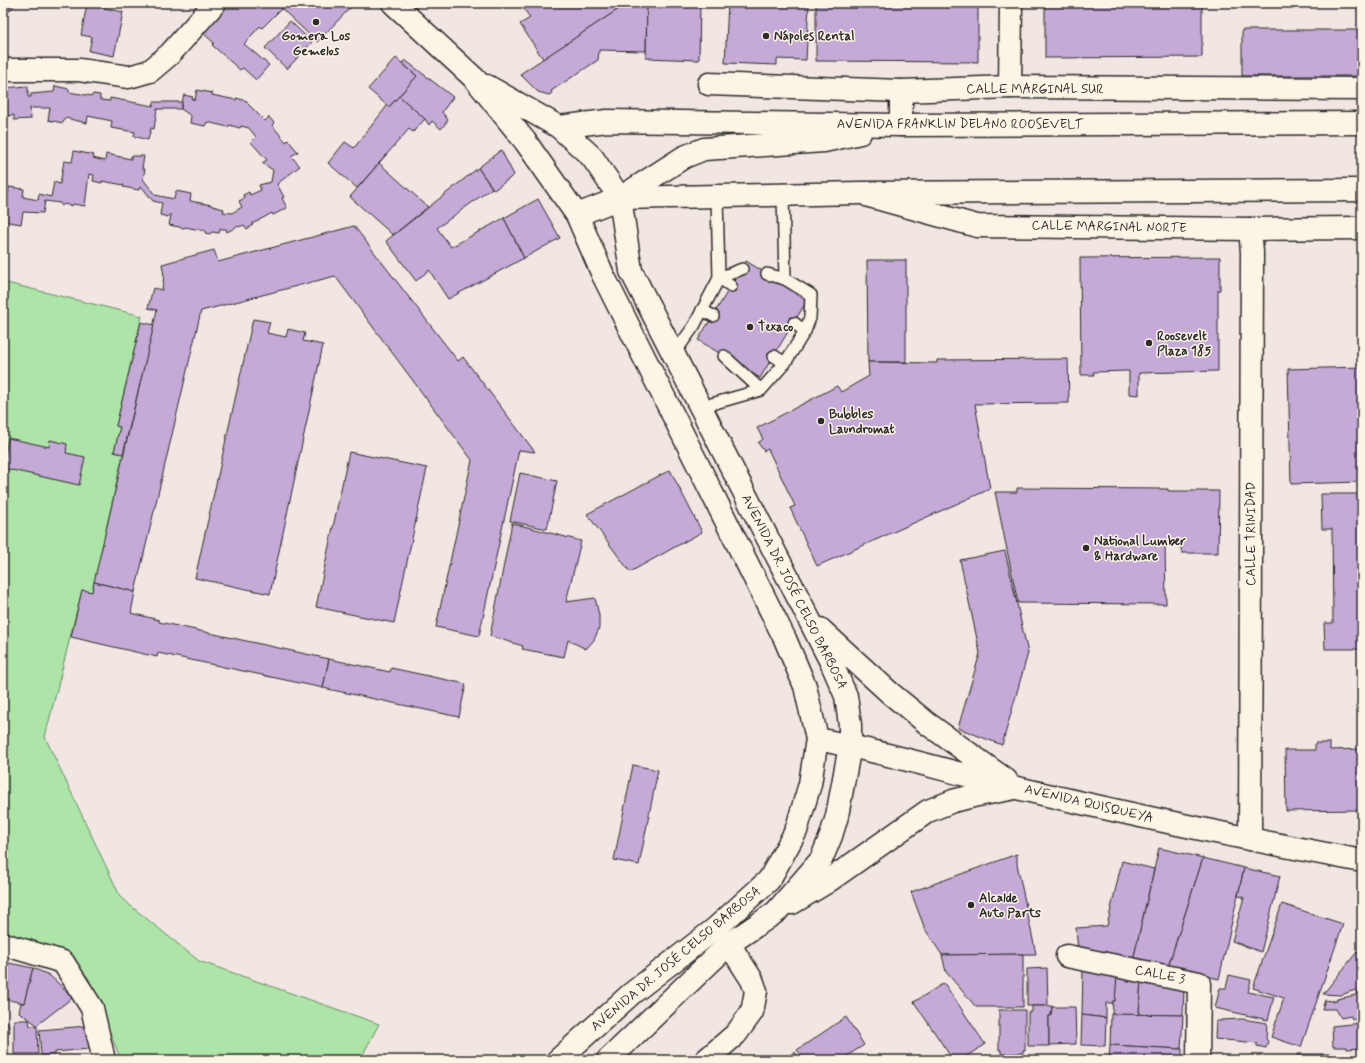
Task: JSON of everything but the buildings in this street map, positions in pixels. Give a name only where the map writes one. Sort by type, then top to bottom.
[{"type":"street","points":[[3,70],[79,70],[129,77],[150,70],[170,54],[215,3]]},
{"type":"street","name":"AVENIDA DR. JOSÉ CELSO BARBOSA","points":[[394,3],[475,79],[525,141],[577,215],[603,275],[785,639],[805,686],[817,739],[810,784],[796,830],[769,880],[716,928],[630,994],[558,1060]]},
{"type":"street","points":[[1010,87],[1011,3]]},
{"type":"street","name":"AVENIDA DR. JOSÉ CELSO BARBOSA","points":[[475,79],[559,127],[592,157],[620,198],[632,271],[809,619],[846,696],[850,725],[850,746],[837,816],[821,860],[776,912],[729,944],[608,1060]]},
{"type":"street","name":"CALLE MARGINAL SUR","points":[[709,84],[901,91],[1010,87],[1362,90]]},
{"type":"street","points":[[577,215],[620,198],[684,157],[704,149],[824,141],[901,124],[901,91]]},
{"type":"street","name":"AVENIDA FRANKLIN DELANO ROOSEVELT","points":[[559,127],[607,121],[901,124],[1362,123]]},
{"type":"street","points":[[620,198],[860,193],[1362,190]]},
{"type":"street","name":"CALLE MARGINAL NORTE","points":[[860,193],[977,226],[1250,229],[1362,228]]},
{"type":"street","name":"CALLE TRINIDAD","points":[[1250,229],[1252,252],[1250,840]]},
{"type":"street","points":[[809,619],[895,698],[928,724],[1017,788]]},
{"type":"street","name":"AVENIDA QUISQUEYA","points":[[817,739],[1017,788],[1250,840],[1362,861]]},
{"type":"street","points":[[776,912],[827,882],[928,811],[953,801],[972,796],[1017,788]]},
{"type":"street","points":[[706,1060],[736,1034],[752,1012],[756,991],[752,980],[729,944],[716,928]]},
{"type":"street","points":[[3,944],[63,962],[92,1008],[104,1060]]},
{"type":"street","name":"CALLE 3","points":[[1067,956],[1199,982],[1198,1060]]},
{"type":"lane","points":[[783,195],[785,279]]},
{"type":"lane","points":[[674,354],[698,330],[702,310],[719,278],[717,196]]},
{"type":"lane","points":[[719,278],[742,269]]},
{"type":"lane","points":[[701,407],[761,390],[785,363],[805,331],[810,318],[811,295],[785,279],[767,274]]},
{"type":"lane","points":[[719,278],[731,286]]},
{"type":"lane","points":[[702,310],[713,316]]},
{"type":"lane","points":[[794,323],[805,331]]},
{"type":"lane","points":[[724,356],[761,390]]},
{"type":"lane","points":[[774,356],[785,363]]},
{"type":"green space","points":[[3,282],[142,316],[116,426],[120,427],[114,452],[123,454],[92,592],[82,590],[45,737],[121,898],[199,961],[379,1024],[360,1060],[121,1060],[88,977],[57,950],[3,937]]},
{"type":"place","name":"Gomera Los Gemelos","points":[[316,22]]},
{"type":"place","name":"Nápoles Rental","points":[[766,36]]},
{"type":"place","name":"Texaco","points":[[750,327]]},
{"type":"place","name":"Roosevelt Plaza 185","points":[[1149,343]]},
{"type":"place","name":"Bubbles Laundromat","points":[[821,421]]},
{"type":"place","name":"National Lumber & Hardware","points":[[1086,548]]},
{"type":"place","name":"Alcalde Auto Parts","points":[[971,905]]}]
